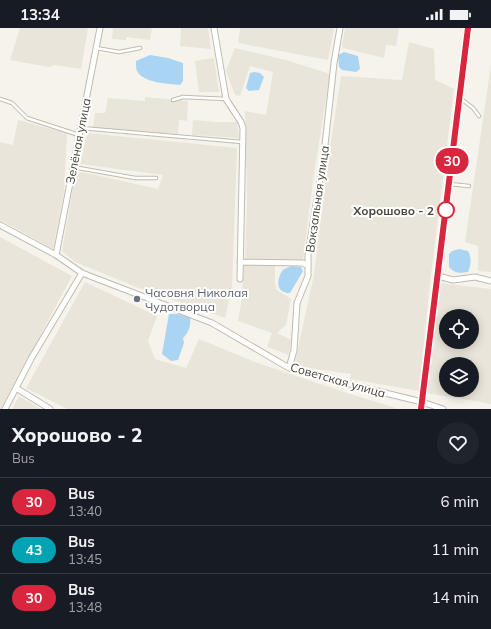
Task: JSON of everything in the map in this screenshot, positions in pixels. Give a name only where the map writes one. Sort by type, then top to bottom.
[{"type":"street","name":"Зелёная улица","points":[[56,255],[100,28]]},
{"type":"street","points":[[214,28],[226,99],[241,122],[243,128],[240,279]]},
{"type":"street","name":"Вокзальная улица","points":[[289,368],[294,350],[297,303],[308,276],[308,255],[324,154],[334,63],[340,28]]},
{"type":"street","points":[[421,409],[468,28]]},
{"type":"street","name":"Советская улица","points":[[0,225],[56,255],[82,273],[212,323],[289,368],[422,402],[443,409]]},
{"type":"street","points":[[240,262],[303,263],[308,266]]},
{"type":"street","points":[[5,409],[32,357],[82,273]]},
{"type":"street","points":[[438,276],[453,280],[475,277],[491,281]]},
{"type":"street","points":[[16,388],[50,409]]},
{"type":"lane","points":[[96,48],[119,52],[140,48]]},
{"type":"lane","points":[[173,100],[183,97],[226,99]]},
{"type":"lane","points":[[460,98],[473,108],[479,116]]},
{"type":"lane","points":[[0,99],[12,104],[27,118],[79,135]]},
{"type":"lane","points":[[80,128],[242,142]]},
{"type":"lane","points":[[73,167],[135,178],[156,178]]},
{"type":"lane","points":[[449,184],[469,186]]},
{"type":"shaded area","points":[[20,28],[88,28],[81,69],[54,65],[50,67],[10,60]]},
{"type":"shaded area","points":[[113,28],[152,28],[150,40],[126,37],[126,40],[112,39]]},
{"type":"shaded area","points":[[181,28],[208,28],[211,49],[180,46]]},
{"type":"shaded area","points":[[240,28],[334,28],[328,60],[238,43]]},
{"type":"shaded area","points":[[345,28],[399,28],[396,46],[386,45],[384,58],[343,48]]},
{"type":"shaded area","points":[[409,42],[434,49],[435,80],[454,89],[430,283],[419,391],[350,379],[351,374],[294,366],[314,275],[325,181],[341,76],[402,80]]},
{"type":"shaded area","points":[[235,48],[286,60],[330,74],[314,174],[303,260],[245,260],[247,202],[245,111],[266,115],[273,72],[250,66],[240,96],[235,95],[226,71]]},
{"type":"shaded area","points":[[214,58],[219,92],[199,92],[195,61]]},
{"type":"shaded area","points":[[491,65],[491,272],[478,271],[478,246],[465,242]]},
{"type":"shaded area","points":[[145,97],[188,101],[187,121],[179,120],[178,134],[93,128],[95,113],[105,113],[108,98],[145,101]]},
{"type":"shaded area","points":[[18,120],[67,133],[64,192],[53,249],[0,220],[0,142],[13,145]]},
{"type":"shaded area","points":[[193,120],[237,122],[239,138],[192,135]]},
{"type":"shaded area","points":[[87,133],[237,148],[232,288],[225,318],[141,289],[75,262],[62,251],[75,176],[82,172],[158,189],[163,175],[80,164]]},
{"type":"shaded area","points":[[0,237],[72,276],[1,409],[0,409]]},
{"type":"shaded area","points":[[244,265],[275,266],[275,284],[277,290],[291,299],[286,325],[277,333],[291,340],[289,355],[267,347],[272,333],[238,321]]},
{"type":"shaded area","points":[[85,282],[157,316],[148,341],[155,359],[186,368],[199,339],[255,362],[399,409],[67,409],[26,388]]},
{"type":"shaded area","points":[[440,283],[491,289],[491,404],[450,397],[479,397],[479,357],[439,357],[439,395],[427,393]]},
{"type":"shaded area","points":[[19,396],[41,409],[12,409]]},
{"type":"water","points":[[344,52],[358,56],[360,69],[356,72],[342,70],[339,67],[338,55]]},
{"type":"water","points":[[150,55],[168,58],[183,63],[183,81],[180,85],[157,82],[140,75],[137,70],[136,61]]},
{"type":"water","points":[[250,73],[260,73],[264,77],[259,90],[249,91],[246,88]]},
{"type":"water","points":[[459,249],[468,251],[470,256],[471,262],[468,272],[456,272],[449,267],[449,254],[452,251]]},
{"type":"water","points":[[292,266],[301,267],[303,271],[290,293],[286,293],[279,288],[278,282],[283,270]]},
{"type":"water","points":[[169,314],[190,317],[190,326],[183,338],[184,343],[178,360],[171,361],[162,354]]},
{"type":"bus line","name":"30","points":[[421,409],[468,28]]},
{"type":"place","name":"Хорошово - 2","points":[[446,210]]},
{"type":"place","name":"Часовня Николая Чудотворца","points":[[137,299]]}]
